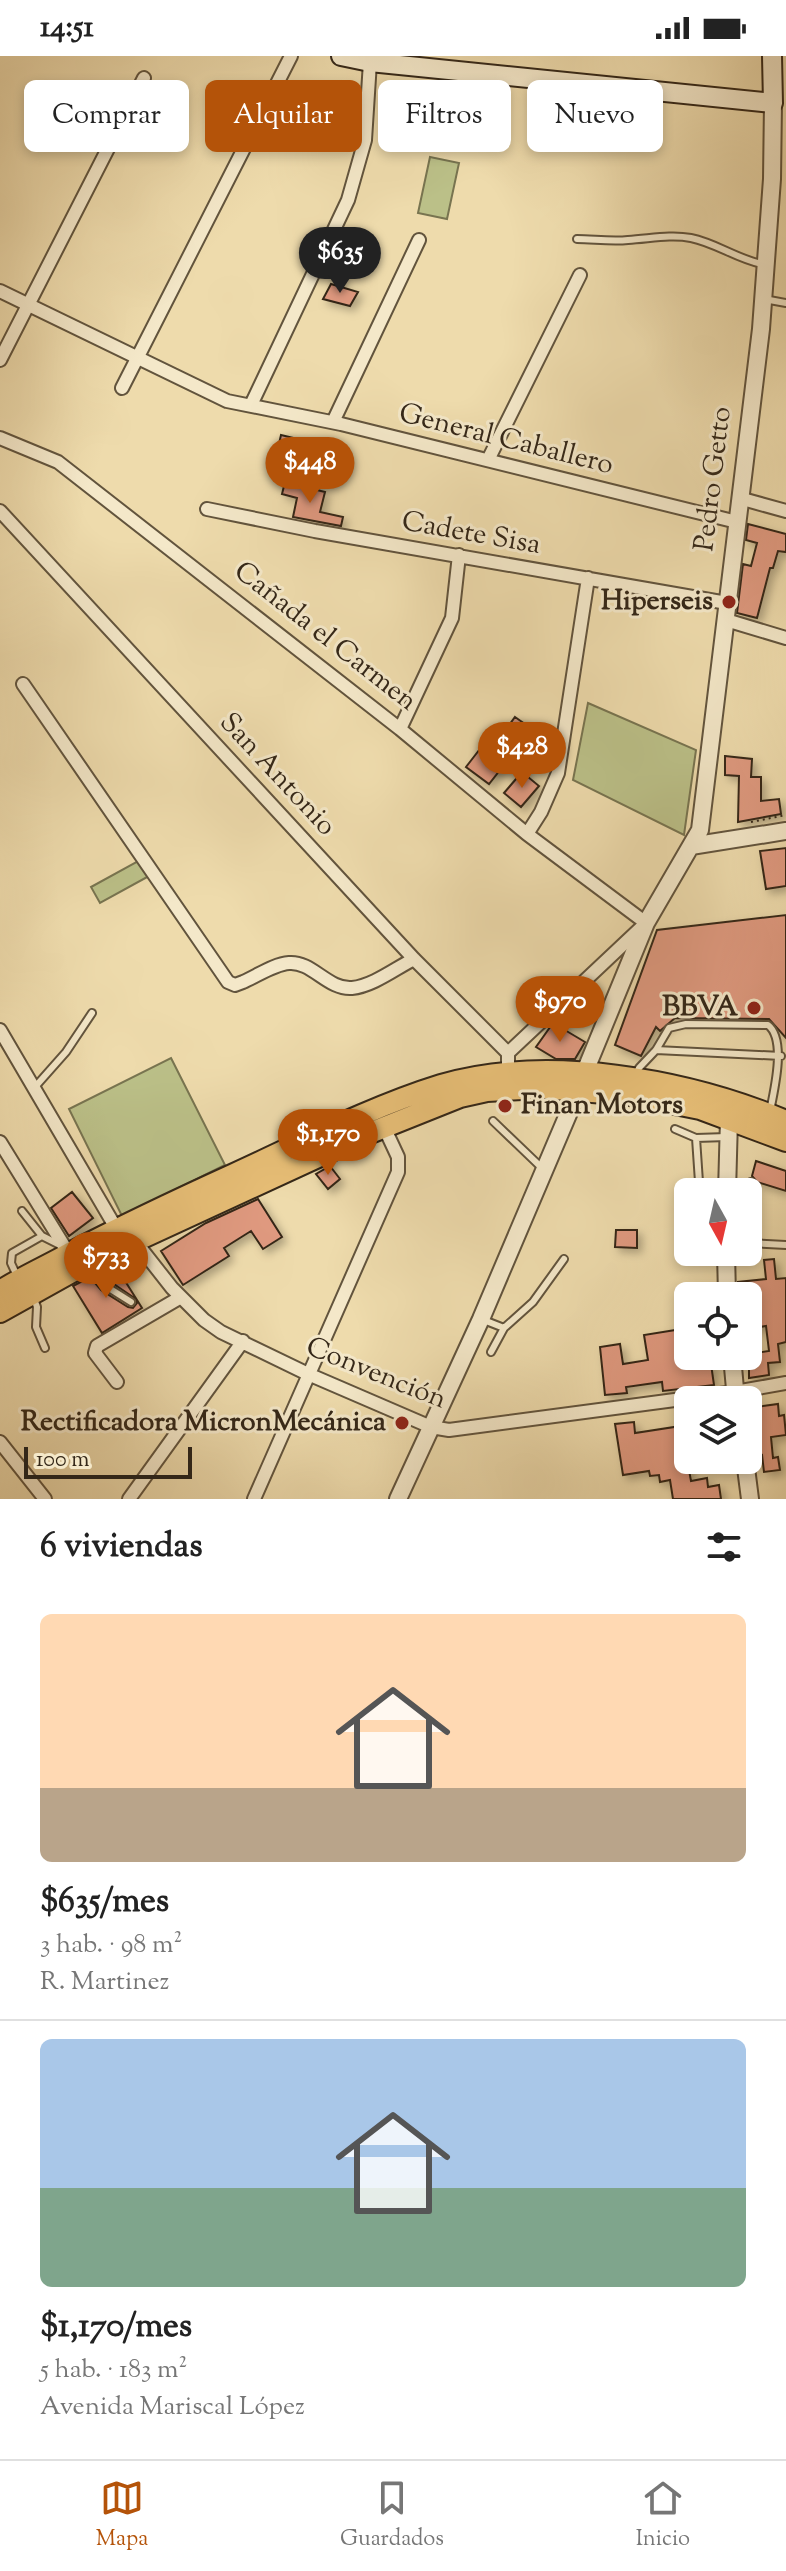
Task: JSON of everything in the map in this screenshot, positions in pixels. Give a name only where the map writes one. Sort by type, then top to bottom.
[{"type":"highway","points":[[0,1312],[25,1286],[116,1228],[377,1109],[479,1076],[508,1074],[581,1082],[662,1101],[728,1128],[786,1141]]},
{"type":"highway","points":[[73,1254],[135,1241],[384,1127],[460,1097],[487,1091],[635,1078],[713,1094],[778,1118]]},
{"type":"highway","points":[[0,1291],[25,1286]]},
{"type":"main road","points":[[341,56],[370,62],[400,61],[773,103]]},
{"type":"main road","name":"Pedro Getto","points":[[772,56],[773,103]]},
{"type":"street","points":[[122,388],[291,56]]},
{"type":"street","points":[[251,405],[348,200],[365,140],[370,62]]},
{"type":"street","points":[[0,360],[144,78]]},
{"type":"street","name":"Pedro Getto","points":[[398,1499],[481,1319],[646,923],[700,830],[764,299],[773,165],[773,103]]},
{"type":"street","points":[[333,422],[419,240]]},
{"type":"street","points":[[488,460],[580,275]]},
{"type":"street","name":"General Caballero","points":[[0,291],[227,401],[333,422],[737,522]]},
{"type":"street","name":"Cañada el Carmen","points":[[0,438],[58,462],[400,729],[527,834],[646,923]]},
{"type":"street","points":[[739,498],[786,511]]},
{"type":"street","name":"Cadete Sisa","points":[[207,509],[315,531],[588,578],[727,612],[786,638]]},
{"type":"street","name":"San Antonio","points":[[0,511],[414,959],[508,1053]]},
{"type":"street","points":[[400,729],[452,618],[459,555]]},
{"type":"street","points":[[527,834],[541,812],[558,773],[588,578]]},
{"type":"street","points":[[23,684],[228,982],[235,985],[291,962],[305,966],[336,985],[351,988],[370,982],[414,959]]},
{"type":"street","points":[[691,846],[786,831]]},
{"type":"street","points":[[508,1074],[508,1053],[646,923]]},
{"type":"street","points":[[0,1030],[116,1228]]},
{"type":"street","points":[[254,1499],[398,1172],[398,1157],[384,1127]]},
{"type":"street","points":[[727,1178],[728,1128]]},
{"type":"street","points":[[0,1142],[73,1254]]},
{"type":"street","name":"Convención","points":[[135,1241],[181,1297],[221,1332],[308,1374],[431,1427],[449,1430],[674,1403]]},
{"type":"street","points":[[117,1382],[95,1353],[97,1346],[181,1297]]},
{"type":"street","points":[[129,1499],[243,1341]]},
{"type":"street","name":"Convención","points":[[762,1389],[786,1383]]},
{"type":"street","points":[[3,1450],[45,1499]]},
{"type":"street","points":[[747,1474],[750,1499]]},
{"type":"lane","points":[[577,239],[624,241],[686,237],[766,265]]},
{"type":"lane","points":[[764,299],[786,303]]},
{"type":"lane","points":[[35,1087],[66,1052],[92,1013]]},
{"type":"lane","points":[[635,1078],[666,1031],[676,1026],[768,1025],[776,1029],[781,1041],[778,1118]]},
{"type":"lane","points":[[656,1050],[781,1056]]},
{"type":"lane","points":[[493,1121],[544,1170]]},
{"type":"lane","points":[[675,1129],[696,1138],[728,1128]]},
{"type":"lane","points":[[696,1138],[699,1178]]},
{"type":"lane","points":[[22,1211],[42,1236],[73,1254],[104,1285],[131,1302]]},
{"type":"lane","points":[[42,1236],[10,1257],[37,1307],[36,1327],[45,1348]]},
{"type":"lane","points":[[762,1244],[786,1245]]},
{"type":"lane","points":[[491,1352],[504,1328],[533,1302],[564,1259]]},
{"type":"lane","points":[[481,1319],[504,1328]]},
{"type":"path","points":[[745,823],[786,815]]},
{"type":"green space","points":[[430,157],[459,163],[447,219],[418,213]]},
{"type":"green space","points":[[588,703],[696,750],[684,835],[573,780]]},
{"type":"green space","points":[[140,860],[149,876],[100,903],[91,887]]},
{"type":"green space","points":[[171,1058],[225,1165],[122,1216],[69,1109]]},
{"type":"building","points":[[331,284],[358,292],[350,306],[323,299]]},
{"type":"building","points":[[281,435],[339,449],[332,476],[275,462]]},
{"type":"building","points":[[285,482],[325,492],[320,512],[343,517],[341,526],[293,517],[297,498],[282,494]]},
{"type":"building","points":[[748,524],[786,534],[786,552],[778,551],[773,568],[770,568],[757,618],[737,613],[743,564],[751,566],[757,543],[746,540]]},
{"type":"building","points":[[515,717],[539,734],[522,756],[515,751],[489,784],[466,767],[483,745],[491,750]]},
{"type":"building","points":[[725,756],[752,759],[751,777],[761,777],[761,801],[779,799],[781,814],[738,822],[739,776],[725,775]]},
{"type":"building","points":[[522,772],[539,786],[521,807],[504,793]]},
{"type":"building","points":[[786,848],[786,886],[766,889],[760,851]]},
{"type":"building","points":[[786,915],[786,1038],[769,1019],[675,1018],[660,1031],[656,1027],[641,1056],[615,1045],[657,930]]},
{"type":"building","points":[[553,1023],[585,1042],[575,1059],[556,1059],[536,1047]]},
{"type":"building","points":[[756,1161],[786,1171],[786,1191],[762,1184],[762,1178],[752,1176]]},
{"type":"building","points":[[330,1166],[340,1179],[328,1189],[316,1174]]},
{"type":"building","points":[[72,1192],[93,1218],[69,1236],[51,1208]]},
{"type":"building","points":[[258,1199],[282,1237],[263,1249],[251,1231],[224,1248],[229,1256],[183,1285],[161,1251],[206,1223]]},
{"type":"building","points":[[616,1230],[637,1230],[637,1248],[615,1247]]},
{"type":"building","points":[[774,1259],[776,1279],[786,1278],[786,1342],[778,1344],[780,1362],[768,1363],[769,1375],[749,1378],[749,1370],[762,1370],[762,1352],[769,1351],[766,1326],[762,1327],[762,1282],[738,1282],[766,1279],[764,1260]]},
{"type":"building","points":[[115,1265],[142,1308],[102,1333],[73,1286],[90,1277],[101,1290],[133,1308],[136,1299],[108,1280],[101,1271]]},
{"type":"building","points":[[674,1330],[674,1370],[712,1370],[714,1385],[674,1386],[674,1390],[663,1391],[662,1382],[626,1387],[627,1393],[605,1395],[600,1347],[620,1344],[623,1364],[648,1360],[644,1335]]},
{"type":"building","points":[[778,1404],[779,1416],[784,1415],[786,1435],[771,1437],[773,1458],[778,1457],[780,1470],[764,1472],[762,1406]]},
{"type":"building","points":[[634,1422],[635,1433],[674,1427],[674,1474],[690,1474],[691,1481],[707,1478],[708,1487],[719,1485],[721,1499],[673,1499],[670,1480],[660,1482],[659,1475],[650,1476],[649,1471],[623,1475],[615,1424]]},
{"type":"place","name":"Hiperseis","points":[[729,602]]},
{"type":"place","name":"BBVA","points":[[754,1008]]},
{"type":"place","name":"Finan Motors","points":[[505,1106]]},
{"type":"place","name":"Rectificadora MicronMecánica","points":[[402,1423]]}]
